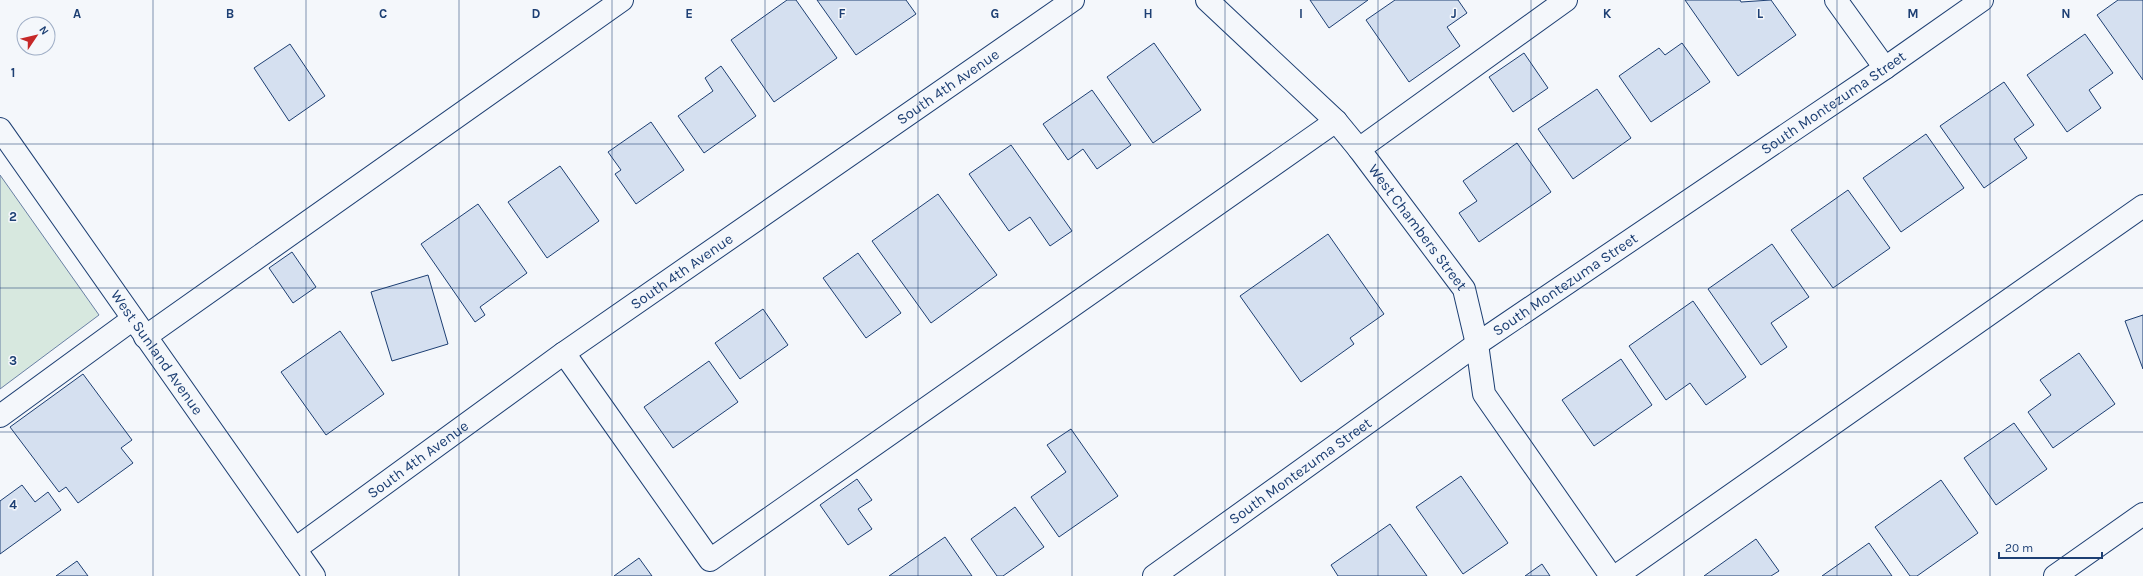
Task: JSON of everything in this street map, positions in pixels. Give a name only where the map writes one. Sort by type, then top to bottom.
[{"type":"street","points":[[145,337],[622,0]]},
{"type":"street","name":"South 4th Avenue","points":[[295,549],[564,353],[1073,0]]},
{"type":"street","name":"West Chambers Street","points":[[1207,0],[1336,121],[1359,149],[1464,289],[1477,344],[1484,394],[1611,576]]},
{"type":"street","points":[[1836,0],[1885,68]]},
{"type":"street","name":"South Montezuma Street","points":[[1154,576],[1477,344],[1885,68],[1982,0]]},
{"type":"street","points":[[1359,149],[1552,4]]},
{"type":"street","points":[[564,353],[710,560],[1336,121]]},
{"type":"street","name":"West Sunland Avenue","points":[[0,129],[314,576]]},
{"type":"street","points":[[1616,576],[2143,206]]},
{"type":"street","points":[[0,416],[133,319]]},
{"type":"street","points":[[2055,576],[2143,514]]},
{"type":"shaded area","points":[[0,175],[99,315],[0,389]]},
{"type":"building","points":[[787,0],[796,0],[837,58],[774,102],[731,40]]},
{"type":"building","points":[[817,0],[906,0],[916,14],[856,55]]},
{"type":"building","points":[[1310,0],[1368,0],[1329,28]]},
{"type":"building","points":[[1395,0],[1458,0],[1467,13],[1447,27],[1460,46],[1409,82],[1366,20]]},
{"type":"building","points":[[1685,0],[1740,0],[1741,2],[1771,0],[1796,35],[1738,76]]},
{"type":"building","points":[[2118,0],[2143,0],[2143,80],[2097,15]]},
{"type":"building","points":[[2085,34],[2113,73],[2089,90],[2101,108],[2067,132],[2027,75]]},
{"type":"building","points":[[1154,43],[1201,110],[1153,143],[1107,77]]},
{"type":"building","points":[[1682,43],[1710,82],[1651,122],[1619,76],[1659,48],[1665,55]]},
{"type":"building","points":[[290,44],[325,96],[289,121],[254,68]]},
{"type":"building","points":[[1524,53],[1548,88],[1513,112],[1489,77]]},
{"type":"building","points":[[721,66],[756,116],[704,153],[678,116],[713,91],[705,78]]},
{"type":"building","points":[[2004,82],[2034,125],[2014,139],[2027,158],[1984,188],[1940,126]]},
{"type":"building","points":[[1597,89],[1631,138],[1573,179],[1538,129]]},
{"type":"building","points":[[1092,90],[1131,145],[1097,169],[1083,149],[1068,160],[1043,124]]},
{"type":"building","points":[[651,122],[684,170],[636,204],[615,174],[621,170],[608,152]]},
{"type":"building","points":[[1926,134],[1964,188],[1901,232],[1863,178]]},
{"type":"building","points":[[1517,143],[1551,192],[1479,242],[1459,213],[1477,201],[1463,181]]},
{"type":"building","points":[[1011,145],[1072,231],[1050,246],[1030,217],[1009,231],[969,174]]},
{"type":"building","points":[[560,166],[599,221],[547,258],[508,202]]},
{"type":"building","points":[[1848,190],[1890,248],[1833,288],[1791,230]]},
{"type":"building","points":[[938,194],[997,275],[931,323],[872,241]]},
{"type":"building","points":[[478,204],[527,273],[480,307],[485,315],[475,322],[421,244]]},
{"type":"building","points":[[1328,234],[1384,314],[1350,338],[1354,344],[1301,382],[1240,296]]},
{"type":"building","points":[[1772,244],[1809,297],[1771,323],[1787,347],[1761,365],[1708,289]]},
{"type":"building","points":[[292,252],[316,287],[293,303],[269,268]]},
{"type":"building","points":[[858,253],[901,313],[866,338],[823,278]]},
{"type":"building","points":[[428,275],[448,344],[392,361],[371,292]]},
{"type":"building","points":[[1693,301],[1746,377],[1706,405],[1690,383],[1666,400],[1629,346]]},
{"type":"building","points":[[763,309],[788,345],[740,379],[715,343]]},
{"type":"building","points":[[2143,315],[2143,369],[2125,321]]},
{"type":"building","points":[[340,331],[384,394],[326,435],[281,372]]},
{"type":"building","points":[[2079,353],[2115,404],[2053,448],[2028,412],[2051,395],[2040,380]]},
{"type":"building","points":[[1621,359],[1652,405],[1594,446],[1562,400]]},
{"type":"building","points":[[709,361],[738,402],[673,448],[644,407]]},
{"type":"building","points":[[83,374],[132,440],[121,448],[133,463],[78,503],[66,487],[59,492],[10,427]]},
{"type":"building","points":[[2014,423],[2047,469],[1996,505],[1964,458]]},
{"type":"building","points":[[1071,429],[1118,496],[1059,537],[1031,497],[1066,472],[1047,445]]},
{"type":"building","points":[[1461,476],[1508,543],[1463,574],[1416,507]]},
{"type":"building","points":[[857,479],[872,500],[858,509],[872,529],[848,545],[820,505]]},
{"type":"building","points":[[1941,480],[1978,533],[1917,576],[1910,576],[1875,527]]},
{"type":"building","points":[[22,485],[35,502],[48,492],[61,510],[0,554],[0,501]]},
{"type":"building","points":[[1015,507],[1044,547],[1003,576],[997,576],[971,539]]},
{"type":"building","points":[[1390,524],[1427,576],[1338,576],[1331,565]]},
{"type":"building","points":[[945,537],[972,576],[889,576]]},
{"type":"building","points":[[1756,539],[1779,571],[1771,576],[1704,576]]},
{"type":"building","points":[[1869,543],[1892,576],[1822,576]]},
{"type":"building","points":[[639,558],[652,576],[614,576]]},
{"type":"building","points":[[77,561],[88,576],[56,576]]},
{"type":"building","points":[[1542,564],[1550,576],[1525,576]]}]
